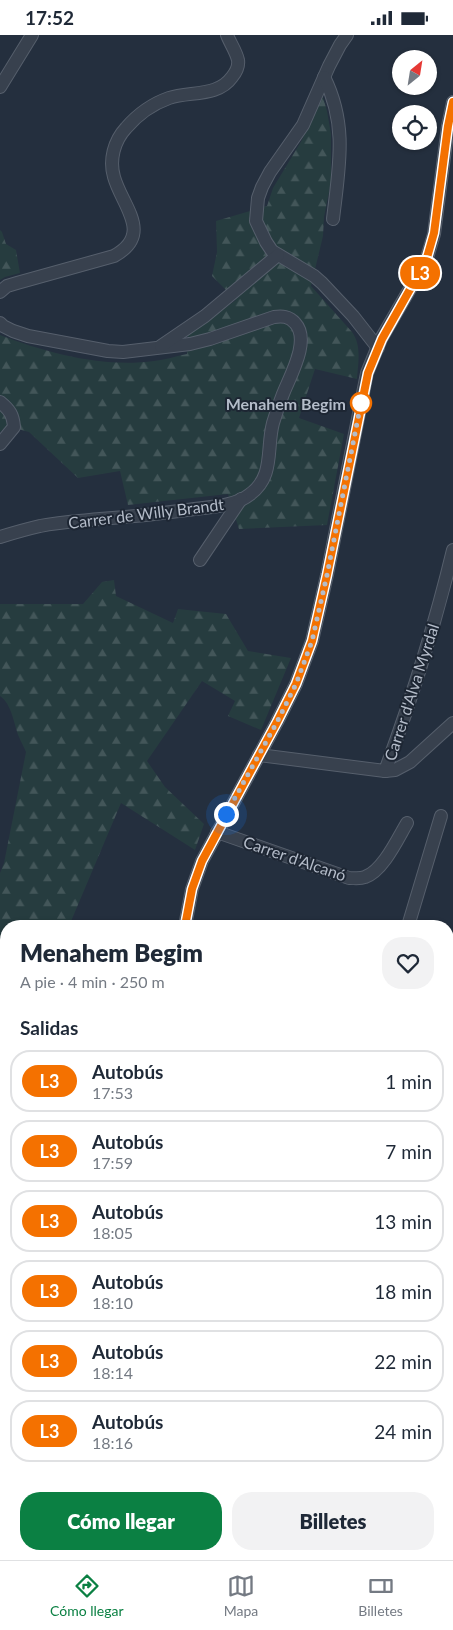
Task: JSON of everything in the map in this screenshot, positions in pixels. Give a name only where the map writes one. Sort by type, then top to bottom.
[{"type":"street","points":[[0,87],[32,35]]},
{"type":"street","points":[[0,291],[7,286],[114,256],[124,251],[132,237],[131,217],[128,207],[117,187],[112,168],[114,147],[118,138],[140,113],[150,106],[170,97],[220,89],[227,84],[238,67],[238,60],[227,35]]},
{"type":"street","points":[[347,35],[324,77],[303,125],[270,172],[258,198],[256,221],[266,242],[278,255],[314,276],[322,283],[353,316],[378,348]]},
{"type":"street","points":[[324,77],[336,105],[340,139],[333,219]]},
{"type":"street","points":[[186,920],[196,875],[216,833],[296,684],[312,641],[320,611],[368,373],[378,348],[419,274],[431,247],[449,117],[453,102]]},
{"type":"street","points":[[159,348],[205,316],[278,255]]},
{"type":"street","name":"Carrer de Willy Brandt","points":[[0,323],[28,337],[123,352],[190,345],[282,316],[288,318],[297,326],[300,333],[298,356],[273,423],[265,479],[248,496],[214,507],[38,526],[0,537]]},
{"type":"street","points":[[0,402],[11,411],[14,427],[0,444]]},
{"type":"street","points":[[200,560],[241,499]]},
{"type":"street","name":"Carrer d'Alva Myrdal","points":[[259,755],[384,771],[418,676],[435,621],[453,550]]},
{"type":"street","points":[[384,771],[395,770],[410,763],[453,723]]},
{"type":"street","points":[[410,920],[441,816]]},
{"type":"street","name":"Carrer d'Alcanó","points":[[216,833],[349,878],[360,879],[379,867],[407,823]]},
{"type":"green space","points":[[322,94],[331,134],[331,182],[324,217],[323,236],[311,286],[352,332],[357,343],[359,355],[357,379],[315,369],[299,418],[344,434],[327,525],[239,529],[228,494],[128,505],[120,471],[78,478],[29,432],[7,426],[0,432],[0,335],[37,348],[95,361],[135,363],[187,354],[188,335],[236,300],[212,276],[217,252],[216,221],[267,206],[273,188],[302,140]]},
{"type":"green space","points":[[0,230],[6,244],[16,250],[20,273],[0,280]]},
{"type":"green space","points":[[114,580],[116,596],[173,623],[178,609],[226,614],[248,651],[291,658],[261,730],[228,716],[235,701],[202,681],[147,761],[165,787],[204,824],[195,850],[121,803],[72,920],[0,920],[0,873],[4,863],[26,752],[10,709],[0,696],[0,604],[83,604],[102,582]]},
{"type":"bus line","name":"L3","points":[[186,920],[192,889],[202,861],[277,722],[296,684],[312,641],[320,611],[368,373],[382,339],[426,261],[431,247],[453,102]]},
{"type":"place","name":"Menahem Begim","points":[[361,403]]},
{"type":"route","points":[[226,814],[296,684],[312,641],[320,611],[361,403]]}]
